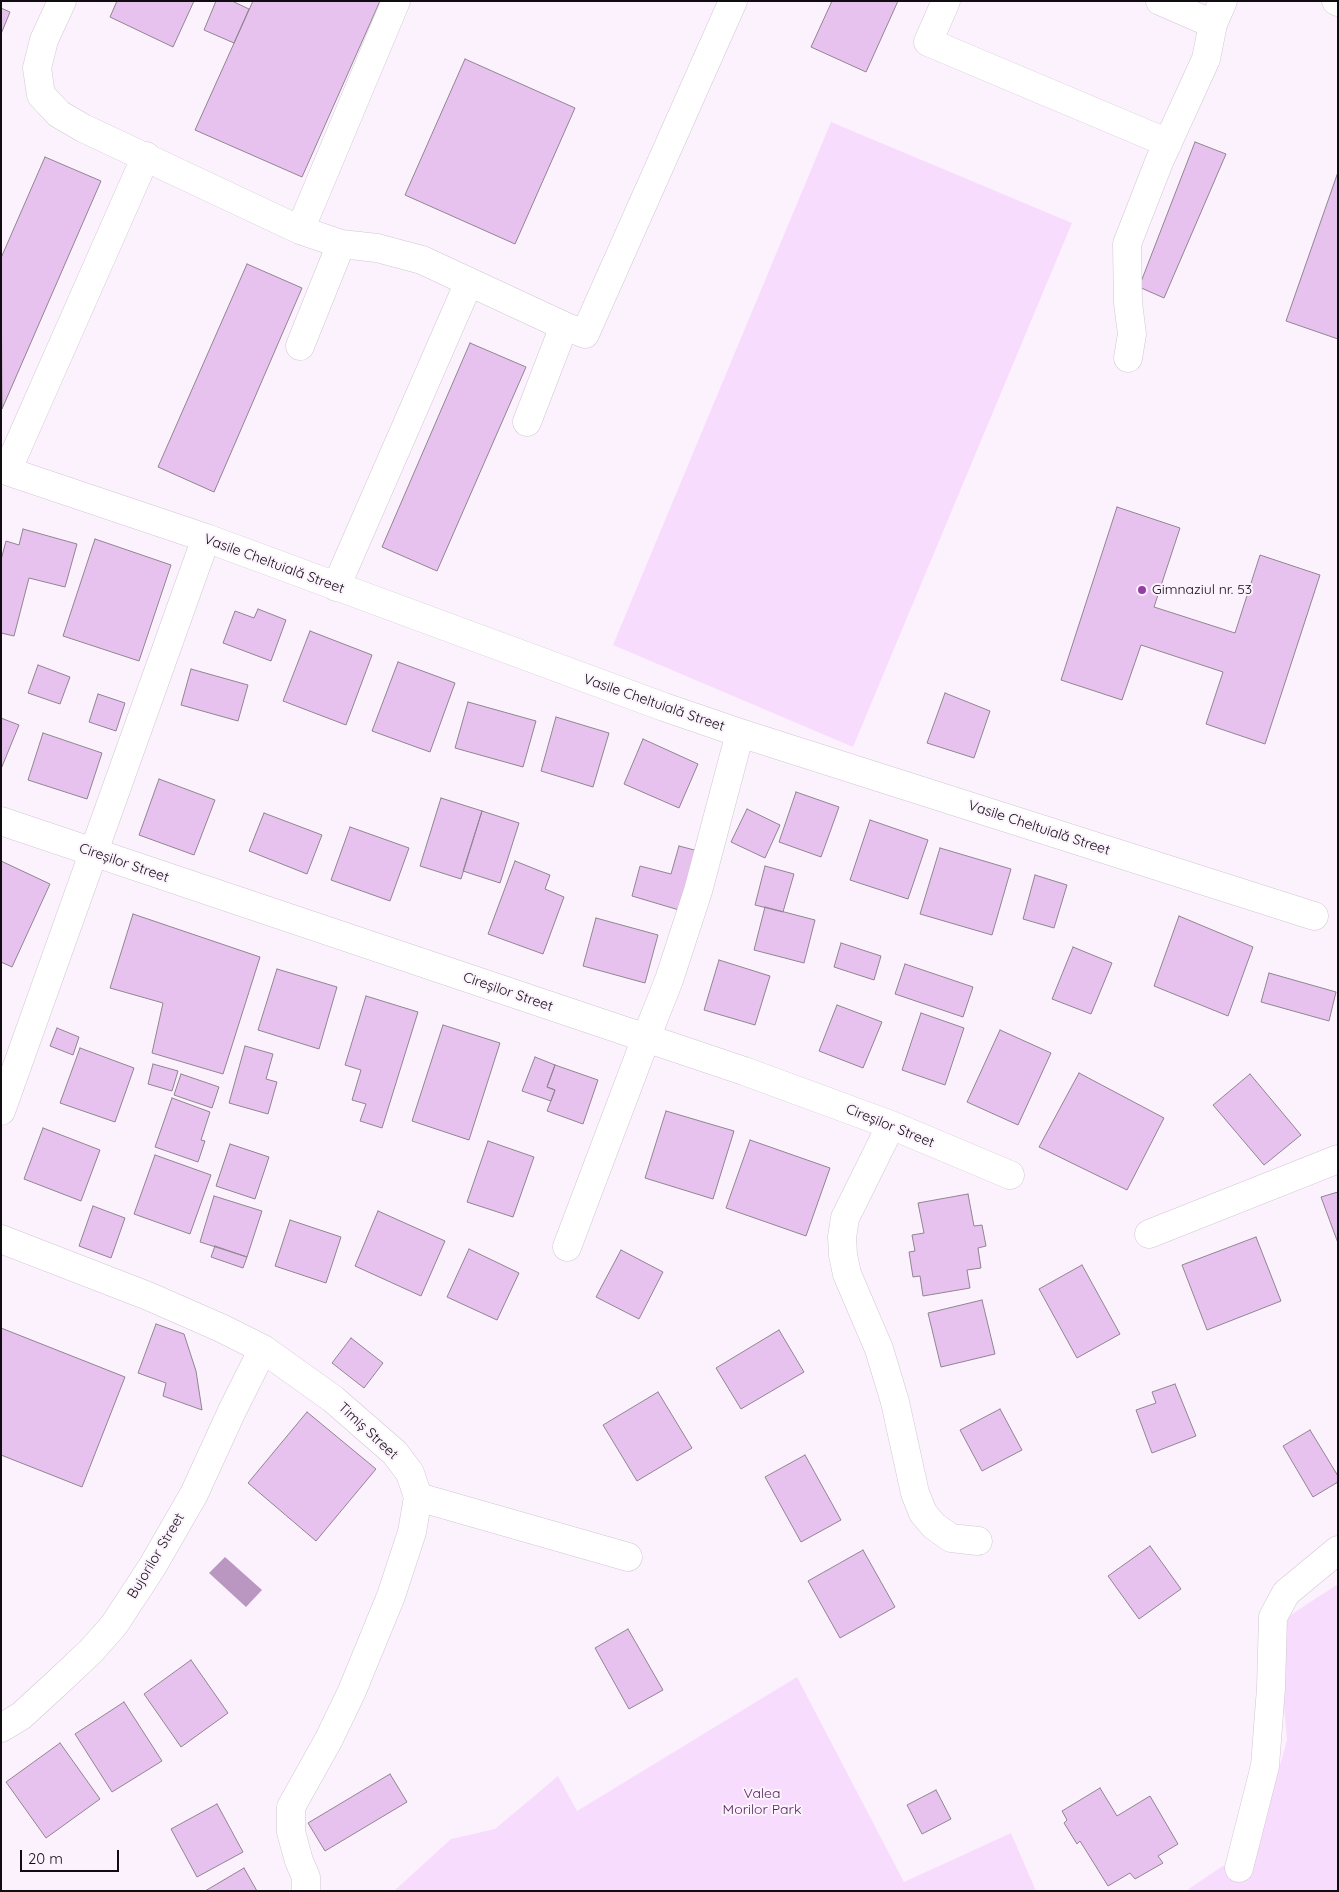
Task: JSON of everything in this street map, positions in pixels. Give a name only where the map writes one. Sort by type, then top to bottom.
[{"type":"street","points":[[62,1],[44,40],[37,68],[41,95],[59,114],[83,128],[300,230],[341,244],[378,248],[422,260],[564,326],[586,334],[733,1]]},
{"type":"street","points":[[300,230],[396,1]]},
{"type":"street","points":[[946,1],[928,42],[1168,143]]},
{"type":"street","points":[[1128,358],[1132,334],[1128,303],[1126,244],[1168,143],[1206,59],[1218,13],[1160,1]]},
{"type":"street","points":[[4,470],[146,156]]},
{"type":"street","points":[[300,346],[341,244]]},
{"type":"street","points":[[336,587],[469,282]]},
{"type":"street","points":[[527,422],[564,326]]},
{"type":"street","name":"Vasile Cheltuială Street","points":[[4,470],[206,538],[664,707],[740,733],[1314,916]]},
{"type":"street","points":[[1,1111],[206,538]]},
{"type":"street","points":[[567,1248],[646,1038],[670,980],[698,891],[740,733]]},
{"type":"street","name":"Cireșilor Street","points":[[1,822],[744,1070],[891,1126],[1010,1175]]},
{"type":"street","points":[[891,1126],[845,1218],[842,1237],[843,1255],[847,1274],[879,1349],[895,1402],[915,1493],[923,1513],[934,1526],[951,1538],[978,1541]]},
{"type":"street","points":[[1149,1234],[1338,1159]]},
{"type":"street","name":"Timiș Street","points":[[1,1240],[148,1296],[263,1349],[333,1399],[395,1453],[410,1473],[418,1497],[412,1532],[391,1596],[340,1715],[291,1807],[291,1832],[299,1861],[306,1876],[306,1891]]},
{"type":"street","name":"Bujorilor Street","points":[[1,1728],[21,1716],[91,1651],[114,1625],[152,1567],[194,1494],[263,1349]]},
{"type":"street","points":[[418,1497],[628,1556]]},
{"type":"street","points":[[1239,1868],[1265,1766],[1272,1688],[1273,1617],[1286,1593],[1338,1550]]},
{"type":"green space","points":[[831,122],[1072,223],[853,747],[613,645]]},
{"type":"green space","points":[[1338,1584],[1338,1891],[1186,1891],[1221,1867],[1257,1848],[1287,1740],[1279,1652],[1289,1616]]},
{"type":"green space","name":"Valea Morilor Park","points":[[797,1677],[904,1882],[1011,1833],[1036,1891],[394,1891],[451,1839],[495,1829],[558,1776],[577,1811]]},
{"type":"shaded area","points":[[225,1557],[262,1590],[246,1607],[209,1573]]},
{"type":"building","points":[[117,1],[194,1],[173,47],[110,17]]},
{"type":"building","points":[[216,1],[232,1],[249,9],[234,43],[204,30]]},
{"type":"building","points":[[253,1],[380,1],[302,177],[195,130]]},
{"type":"building","points":[[832,1],[898,1],[866,72],[811,47]]},
{"type":"building","points":[[1,8],[10,12],[1,34]]},
{"type":"building","points":[[465,59],[575,108],[515,244],[405,195]]},
{"type":"building","points":[[1195,142],[1226,154],[1164,298],[1139,287]]},
{"type":"building","points":[[45,157],[101,181],[2,409],[1,258]]},
{"type":"building","points":[[1338,172],[1338,339],[1286,321]]},
{"type":"building","points":[[247,264],[302,288],[214,492],[158,467]]},
{"type":"building","points":[[470,343],[526,367],[437,571],[382,547]]},
{"type":"building","points":[[1117,507],[1180,528],[1154,607],[1235,633],[1260,555],[1320,575],[1265,744],[1206,724],[1223,672],[1141,645],[1122,700],[1061,680]]},
{"type":"building","points":[[23,529],[77,544],[65,587],[29,578],[14,636],[1,633],[1,560],[6,541],[19,545]]},
{"type":"building","points":[[95,539],[171,565],[139,661],[63,636]]},
{"type":"building","points":[[258,609],[286,620],[271,661],[223,643],[235,611],[254,618]]},
{"type":"building","points":[[310,631],[372,655],[346,725],[283,701]]},
{"type":"building","points":[[398,662],[455,683],[430,752],[372,731]]},
{"type":"building","points":[[38,665],[70,677],[60,704],[28,693]]},
{"type":"building","points":[[191,669],[248,685],[238,721],[181,705]]},
{"type":"building","points":[[945,693],[990,711],[974,758],[927,743]]},
{"type":"building","points":[[98,694],[125,703],[116,731],[89,722]]},
{"type":"building","points":[[468,702],[536,721],[523,767],[455,748]]},
{"type":"building","points":[[556,717],[609,733],[593,787],[541,771]]},
{"type":"building","points":[[1,718],[19,725],[1,769]]},
{"type":"building","points":[[43,733],[102,753],[87,799],[28,780]]},
{"type":"building","points":[[643,739],[698,764],[679,808],[624,784]]},
{"type":"building","points":[[159,779],[215,800],[194,855],[139,835]]},
{"type":"building","points":[[796,792],[839,807],[821,857],[779,842]]},
{"type":"building","points":[[441,798],[482,811],[461,879],[420,866]]},
{"type":"building","points":[[747,809],[780,825],[765,858],[731,842]]},
{"type":"building","points":[[482,811],[519,823],[500,883],[463,871]]},
{"type":"building","points":[[264,813],[322,835],[307,874],[249,851]]},
{"type":"building","points":[[870,820],[928,840],[908,899],[850,880]]},
{"type":"building","points":[[350,827],[409,848],[390,901],[331,880]]},
{"type":"building","points":[[679,846],[702,852],[679,910],[632,896],[640,866],[671,874]]},
{"type":"building","points":[[940,848],[1011,869],[992,935],[920,914]]},
{"type":"building","points":[[1,861],[50,884],[12,967],[1,962]]},
{"type":"building","points":[[515,861],[550,875],[545,889],[564,897],[543,954],[488,934]]},
{"type":"building","points":[[765,866],[794,874],[783,912],[755,905]]},
{"type":"building","points":[[1035,875],[1067,885],[1054,928],[1023,919]]},
{"type":"building","points":[[765,907],[815,920],[804,963],[754,950]]},
{"type":"building","points":[[133,914],[260,957],[223,1074],[152,1053],[163,1003],[110,988]]},
{"type":"building","points":[[1179,916],[1253,947],[1228,1016],[1154,986]]},
{"type":"building","points":[[596,918],[658,935],[645,983],[583,966]]},
{"type":"building","points":[[841,943],[881,956],[874,980],[834,967]]},
{"type":"building","points":[[1073,947],[1112,963],[1091,1014],[1052,999]]},
{"type":"building","points":[[719,960],[770,976],[755,1025],[704,1010]]},
{"type":"building","points":[[905,964],[973,987],[963,1017],[895,994]]},
{"type":"building","points":[[277,969],[337,987],[319,1049],[258,1030]]},
{"type":"building","points":[[1269,973],[1336,992],[1329,1021],[1261,1002]]},
{"type":"building","points":[[366,996],[418,1012],[382,1128],[360,1121],[366,1104],[352,1100],[361,1070],[345,1065]]},
{"type":"building","points":[[837,1005],[882,1022],[863,1068],[819,1051]]},
{"type":"building","points":[[921,1013],[964,1028],[945,1085],[902,1070]]},
{"type":"building","points":[[443,1025],[500,1043],[469,1140],[412,1121]]},
{"type":"building","points":[[57,1028],[79,1037],[73,1055],[50,1046]]},
{"type":"building","points":[[1000,1030],[1051,1053],[1018,1125],[967,1102]]},
{"type":"building","points":[[245,1046],[273,1054],[266,1079],[277,1082],[268,1114],[229,1103]]},
{"type":"building","points":[[80,1048],[134,1068],[115,1122],[60,1103]]},
{"type":"building","points":[[535,1057],[555,1065],[547,1087],[555,1090],[551,1101],[522,1091]]},
{"type":"building","points":[[153,1064],[178,1071],[172,1091],[148,1084]]},
{"type":"building","points":[[555,1065],[598,1080],[583,1124],[547,1111],[555,1090],[547,1087]]},
{"type":"building","points":[[1079,1073],[1164,1118],[1127,1190],[1039,1147]]},
{"type":"building","points":[[181,1074],[219,1087],[212,1108],[174,1095]]},
{"type":"building","points":[[1250,1074],[1301,1135],[1264,1165],[1213,1105]]},
{"type":"building","points":[[172,1098],[210,1112],[201,1140],[205,1141],[198,1162],[155,1147]]},
{"type":"building","points":[[666,1111],[734,1131],[713,1199],[645,1178]]},
{"type":"building","points":[[43,1128],[100,1150],[81,1201],[24,1179]]},
{"type":"building","points":[[750,1140],[830,1168],[806,1236],[726,1208]]},
{"type":"building","points":[[488,1141],[534,1157],[513,1217],[467,1202]]},
{"type":"building","points":[[230,1144],[269,1157],[255,1199],[216,1186]]},
{"type":"building","points":[[155,1155],[211,1175],[190,1234],[134,1214]]},
{"type":"building","points":[[1338,1192],[1338,1243],[1321,1197]]},
{"type":"building","points":[[968,1194],[974,1226],[982,1225],[986,1246],[978,1248],[981,1268],[967,1270],[970,1288],[923,1296],[920,1276],[913,1277],[909,1252],[915,1251],[912,1235],[924,1233],[918,1203]]},
{"type":"building","points":[[214,1196],[262,1211],[247,1257],[200,1242]]},
{"type":"building","points":[[93,1206],[125,1218],[111,1258],[79,1246]]},
{"type":"building","points":[[378,1211],[445,1241],[421,1296],[355,1266]]},
{"type":"building","points":[[290,1220],[341,1237],[326,1283],[275,1266]]},
{"type":"building","points":[[1256,1237],[1281,1301],[1207,1330],[1182,1265]]},
{"type":"building","points":[[215,1246],[247,1257],[243,1268],[211,1257]]},
{"type":"building","points":[[469,1249],[519,1273],[497,1320],[447,1297]]},
{"type":"building","points":[[621,1250],[663,1272],[639,1319],[596,1297]]},
{"type":"building","points":[[1082,1265],[1120,1334],[1077,1358],[1039,1289]]},
{"type":"building","points":[[982,1300],[995,1354],[941,1367],[928,1313]]},
{"type":"building","points":[[156,1324],[184,1334],[196,1371],[202,1410],[163,1396],[166,1383],[138,1373]]},
{"type":"building","points":[[1,1328],[125,1377],[82,1487],[1,1455]]},
{"type":"building","points":[[779,1330],[804,1372],[741,1409],[716,1368]]},
{"type":"building","points":[[351,1338],[383,1363],[364,1388],[332,1363]]},
{"type":"building","points":[[1175,1384],[1196,1436],[1152,1453],[1136,1410],[1156,1403],[1152,1392]]},
{"type":"building","points":[[658,1392],[692,1448],[637,1481],[603,1425]]},
{"type":"building","points":[[1000,1409],[1022,1450],[982,1471],[960,1430]]},
{"type":"building","points":[[307,1412],[376,1469],[316,1541],[248,1483]]},
{"type":"building","points":[[1310,1430],[1338,1476],[1338,1482],[1313,1497],[1283,1446]]},
{"type":"building","points":[[805,1455],[841,1520],[801,1542],[765,1477]]},
{"type":"building","points":[[1150,1546],[1181,1589],[1139,1619],[1108,1576]]},
{"type":"building","points":[[863,1550],[895,1607],[840,1638],[808,1581]]},
{"type":"building","points":[[628,1629],[663,1690],[629,1709],[595,1648]]},
{"type":"building","points":[[191,1660],[228,1713],[181,1747],[144,1694]]},
{"type":"building","points":[[124,1702],[162,1761],[112,1792],[75,1734]]},
{"type":"building","points":[[60,1743],[100,1799],[46,1838],[6,1782]]},
{"type":"building","points":[[390,1774],[407,1802],[325,1851],[308,1823]]},
{"type":"building","points":[[1100,1788],[1117,1816],[1150,1796],[1178,1844],[1158,1856],[1163,1863],[1135,1879],[1130,1873],[1108,1886],[1080,1841],[1077,1844],[1064,1823],[1067,1820],[1062,1811]]},
{"type":"building","points":[[936,1790],[951,1819],[922,1834],[907,1805]]},
{"type":"building","points":[[217,1804],[243,1852],[197,1877],[171,1829]]},
{"type":"building","points":[[244,1868],[257,1891],[205,1891]]},
{"type":"place","name":"Gimnaziul nr. 53","points":[[1142,590]]}]
